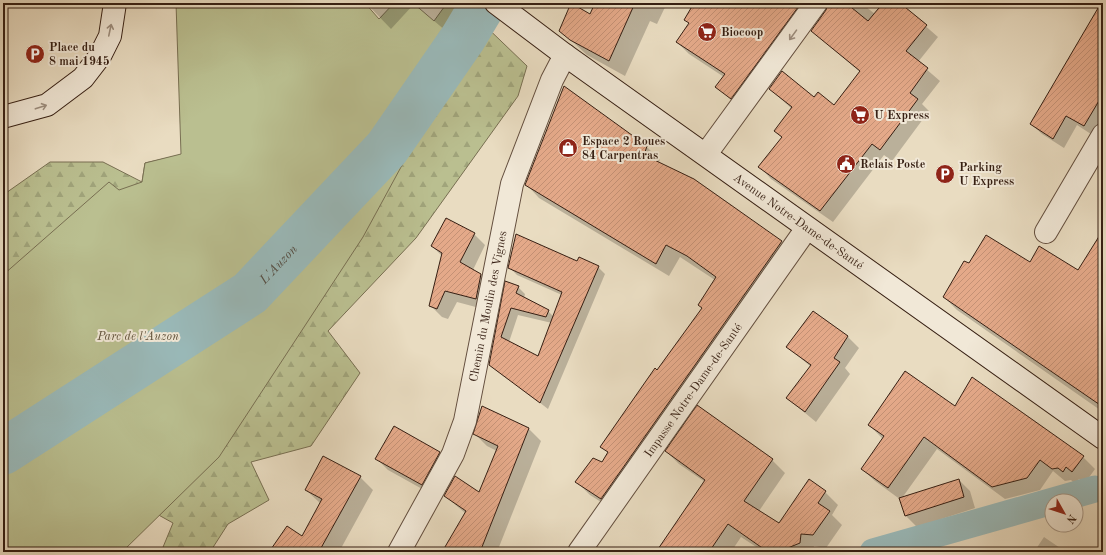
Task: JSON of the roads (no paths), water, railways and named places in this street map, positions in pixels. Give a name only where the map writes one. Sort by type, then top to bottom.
[{"type":"street","points":[[3,117],[47,105],[83,78],[100,56],[110,36],[115,3]]},
{"type":"street","name":"Avenue Notre-Dame-de-Santé","points":[[496,3],[556,49],[706,154],[807,228],[1103,438]]},
{"type":"street","points":[[706,154],[816,3]]},
{"type":"street","name":"Chemin du Moulin des Vignes","points":[[399,552],[453,454],[465,421],[512,184],[552,80],[556,49]]},
{"type":"street","points":[[1046,232],[1103,135]]},
{"type":"street","name":"Impasse Notre-Dame-de-Santé","points":[[578,552],[807,228]]},
{"type":"waterway","name":"L'Auzon","points":[[3,452],[250,293],[387,148],[463,38],[484,3]]},
{"type":"waterway","points":[[873,552],[1095,489]]},
{"type":"place","name":"Biocoop","points":[[707,32]]},
{"type":"place","name":"Place du 8 mai 1945","points":[[35,54]]},
{"type":"place","name":"U Express","points":[[860,115]]},
{"type":"place","name":"Espace 2 Roues 84 Carpentras","points":[[568,148]]},
{"type":"place","name":"Relais Poste","points":[[846,164]]},
{"type":"place","name":"Parking U Express","points":[[945,174]]},
{"type":"park label","name":"Parc de l'Auzon","points":[[138,336]]}]
